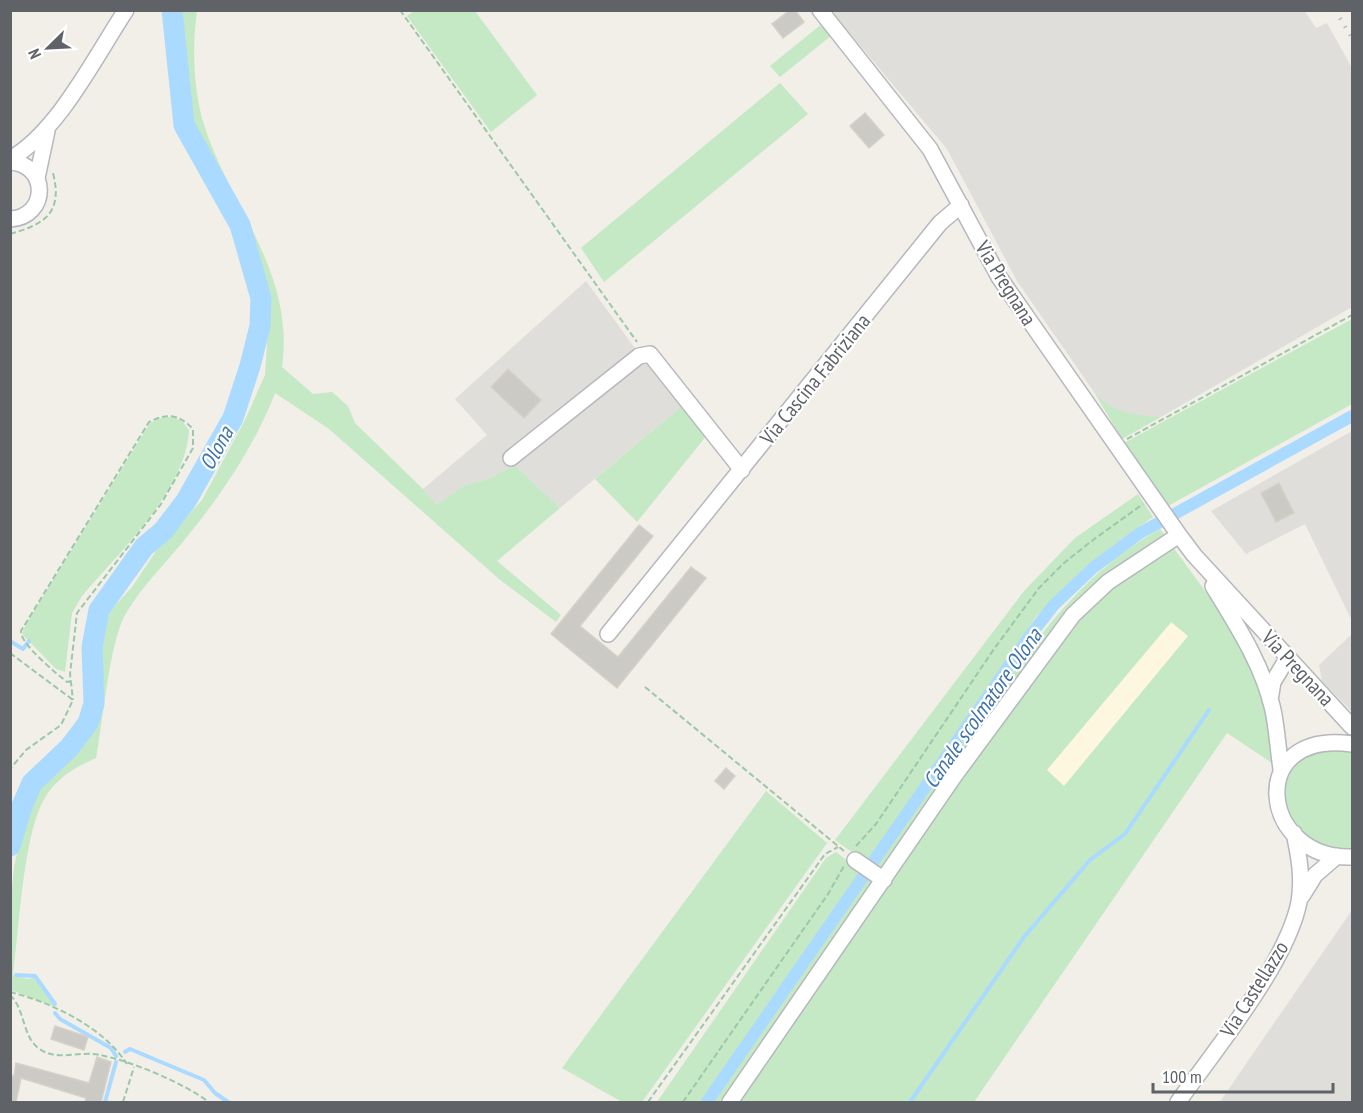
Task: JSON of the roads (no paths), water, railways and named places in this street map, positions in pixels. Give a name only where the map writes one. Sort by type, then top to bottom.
[{"type":"street","points":[[10,161],[26,150],[47,130],[126,10]]},
{"type":"street","name":"Via Pregnana","points":[[820,10],[916,130],[942,170],[999,277],[1194,555],[1240,630],[1270,700],[1281,769],[1277,783],[1277,805],[1281,816],[1294,833]]},
{"type":"street","points":[[37,178],[47,130]]},
{"type":"street","points":[[10,161],[29,168],[40,186],[38,203],[26,216],[10,219]]},
{"type":"street","name":"Via Cascina Fabriziana","points":[[608,634],[940,223],[961,205]]},
{"type":"street","points":[[511,458],[639,356],[650,354],[742,470]]},
{"type":"street","points":[[730,1102],[955,776],[1073,615],[1108,582],[1177,532]]},
{"type":"street","name":"Via Pregnana","points":[[1194,555],[1353,727]]},
{"type":"street","points":[[1270,700],[1273,682],[1288,657]]},
{"type":"street","points":[[1281,769],[1294,756],[1319,744],[1353,744]]},
{"type":"street","points":[[1294,833],[1305,843],[1348,857]]},
{"type":"street","name":"Via Castellazzo","points":[[1294,833],[1300,861],[1299,901]]},
{"type":"street","points":[[851,856],[883,880]]},
{"type":"street","name":"Via Castellazzo","points":[[1178,1102],[1266,976],[1289,932],[1299,901],[1314,875],[1348,857]]},
{"type":"waterway","name":"Olona","points":[[10,846],[22,806],[32,783],[69,748],[88,723],[94,704],[92,647],[99,610],[144,547],[163,531],[186,501],[233,418],[260,326],[261,298],[240,225],[184,125],[172,10]]},
{"type":"waterway","name":"Canale scolmatore Olona","points":[[707,1102],[1029,637],[1053,606],[1093,568],[1140,533],[1352,416]]},
{"type":"waterway","points":[[10,641],[23,649],[29,641]]},
{"type":"waterway","points":[[910,1102],[1024,937],[1090,860],[1125,834],[1209,710]]},
{"type":"waterway","points":[[16,975],[35,976],[55,1004]]},
{"type":"waterway","points":[[55,1013],[60,1019],[111,1048],[116,1056]]},
{"type":"waterway","points":[[125,1052],[130,1049],[204,1080],[215,1093],[228,1102]]},
{"type":"waterway","points":[[105,1102],[116,1062]]},
{"type":"railway","points":[[1335,10],[1352,38]]}]
